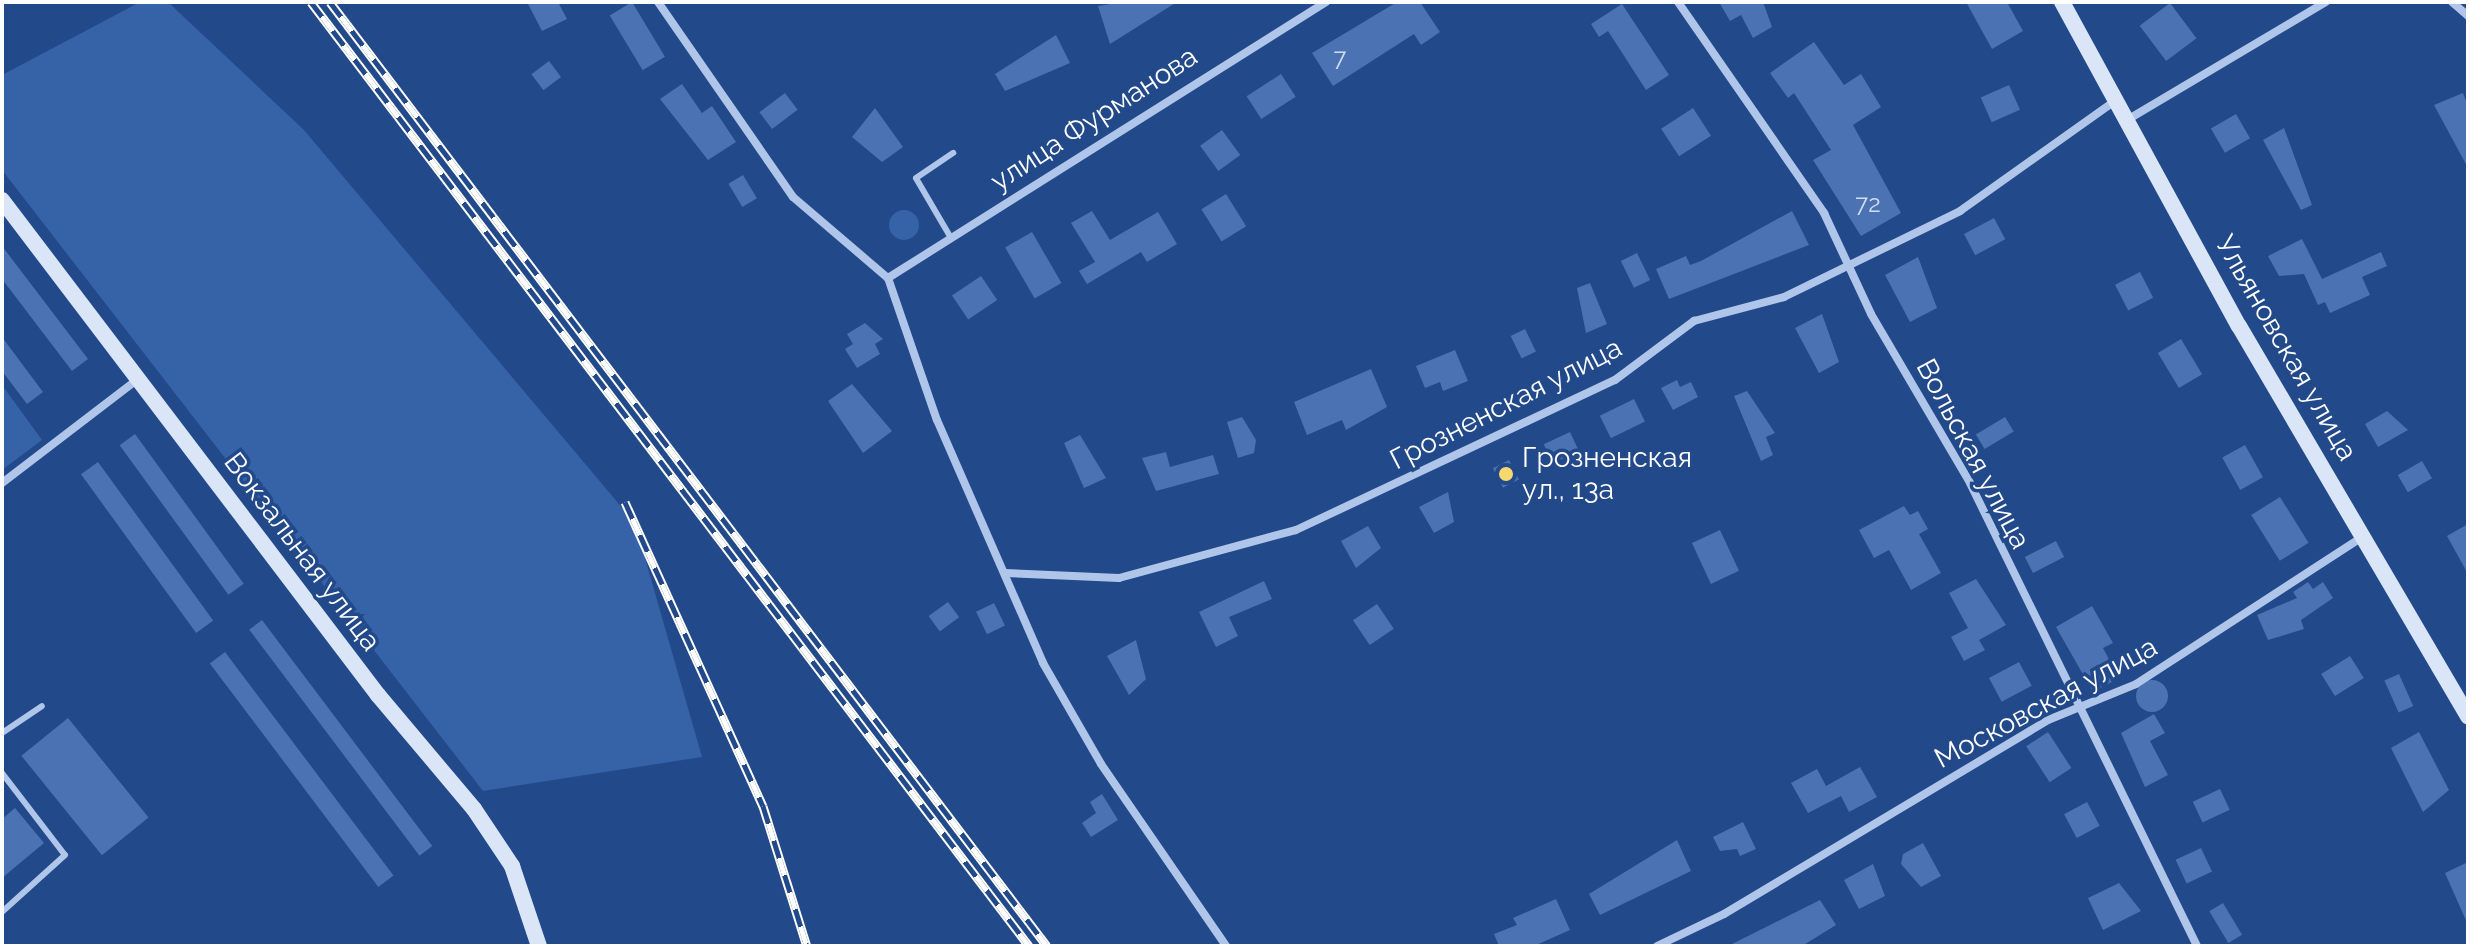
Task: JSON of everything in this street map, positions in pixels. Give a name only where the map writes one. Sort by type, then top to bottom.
[{"type":"street","points":[[658,2],[793,197],[888,278],[937,420],[1043,663],[1101,764],[1226,946]]},
{"type":"street","name":"улица Фурманова","points":[[888,278],[1326,2]]},
{"type":"street","name":"Вольская улица","points":[[1678,2],[1852,264],[1871,314],[1970,483],[2075,711],[2197,946]]},
{"type":"street","name":"Ульяновская улица","points":[[2062,2],[2115,101],[2366,534],[2468,717]]},
{"type":"street","points":[[2127,120],[2326,2]]},
{"type":"street","points":[[2452,2],[2468,16]]},
{"type":"street","name":"Грозненская улица","points":[[1005,573],[1119,578],[1296,530],[1615,380],[1694,321],[1784,297],[1960,211],[2115,101]]},
{"type":"street","name":"Вокзальная улица","points":[[2,200],[474,809],[512,866],[539,946]]},
{"type":"street","points":[[2,483],[138,379]]},
{"type":"street","name":"Московская улица","points":[[1657,946],[2075,711],[2136,684],[2366,534]]},
{"type":"lane","points":[[951,238],[916,178],[953,153]]},
{"type":"lane","points":[[2,733],[42,706]]},
{"type":"lane","points":[[2,773],[65,855],[48,878],[2,912]]},
{"type":"shaded area","points":[[140,2],[168,2],[304,130],[635,523],[702,757],[483,791],[2,170],[2,75]]},
{"type":"shaded area","points":[[904,210],[915,214],[919,225],[915,236],[904,240],[893,236],[889,225],[893,214]]},
{"type":"shaded area","points":[[2,385],[42,440],[2,470]]},
{"type":"building","points":[[527,2],[558,2],[567,19],[542,31]]},
{"type":"building","points":[[632,2],[665,57],[643,70],[610,15]]},
{"type":"building","points":[[1123,2],[1177,2],[1110,44],[1098,6]]},
{"type":"building","points":[[1397,2],[1420,2],[1440,32],[1421,45],[1414,34],[1333,86],[1312,53]]},
{"type":"building","points":[[1719,2],[1763,2],[1772,27],[1753,38],[1741,15],[1730,21]]},
{"type":"building","points":[[1966,2],[2007,2],[2023,31],[1992,49]]},
{"type":"building","points":[[2170,3],[2196,38],[2166,61],[2140,26]]},
{"type":"building","points":[[1622,4],[1669,75],[1646,90],[1608,31],[1599,37],[1591,24]]},
{"type":"building","points":[[1056,35],[1070,63],[1005,91],[995,74]]},
{"type":"building","points":[[1814,42],[1844,85],[1861,74],[1881,107],[1853,125],[1901,213],[1861,236],[1813,160],[1831,150],[1794,93],[1788,98],[1770,73]]},
{"type":"building","points":[[549,61],[561,77],[543,90],[531,74]]},
{"type":"building","points":[[1281,74],[1296,97],[1261,119],[1247,96]]},
{"type":"building","points":[[682,84],[702,113],[712,106],[736,142],[708,160],[660,99]]},
{"type":"building","points":[[2009,85],[2020,110],[1992,122],[1981,98]]},
{"type":"building","points":[[785,93],[798,110],[772,129],[759,112]]},
{"type":"building","points":[[2463,93],[2468,106],[2468,168],[2434,105]]},
{"type":"building","points":[[875,108],[903,147],[882,162],[852,137]]},
{"type":"building","points":[[1693,108],[1711,136],[1679,156],[1661,129]]},
{"type":"building","points":[[2236,114],[2250,138],[2225,153],[2211,128]]},
{"type":"building","points":[[2284,128],[2312,205],[2301,210],[2263,140]]},
{"type":"building","points":[[1222,130],[1240,155],[1218,171],[1200,146]]},
{"type":"building","points":[[743,175],[757,198],[742,207],[728,184]]},
{"type":"building","points":[[1226,194],[1246,226],[1222,242],[1201,209]]},
{"type":"building","points":[[1092,211],[1110,240],[1158,212],[1177,244],[1147,262],[1141,252],[1087,284],[1079,271],[1095,262],[1071,223]]},
{"type":"building","points":[[1792,211],[1809,245],[1669,299],[1656,269],[1686,256],[1690,265],[1701,261]]},
{"type":"building","points":[[1994,218],[2005,239],[1975,255],[1964,234]]},
{"type":"building","points":[[1032,232],[1062,283],[1035,299],[1005,248]]},
{"type":"building","points":[[2302,239],[2322,279],[2381,252],[2387,266],[2362,277],[2370,295],[2330,313],[2325,302],[2318,305],[2304,274],[2279,276],[2268,256]]},
{"type":"building","points":[[2,246],[88,359],[72,371],[2,279]]},
{"type":"building","points":[[1637,253],[1650,280],[1634,288],[1621,261]]},
{"type":"building","points":[[1918,257],[1937,308],[1910,322],[1885,275]]},
{"type":"building","points":[[2140,272],[2153,298],[2128,311],[2115,285]]},
{"type":"building","points":[[981,276],[997,300],[968,320],[952,296]]},
{"type":"building","points":[[1590,283],[1607,324],[1586,333],[1577,288]]},
{"type":"building","points":[[1822,314],[1839,362],[1819,373],[1795,328]]},
{"type":"building","points":[[865,323],[883,339],[875,344],[880,354],[857,368],[845,349],[853,344],[847,334]]},
{"type":"building","points":[[1525,329],[1536,351],[1522,358],[1511,336]]},
{"type":"building","points":[[2,337],[43,392],[27,404],[2,371]]},
{"type":"building","points":[[2181,339],[2202,374],[2179,388],[2158,353]]},
{"type":"building","points":[[1455,350],[1468,381],[1443,391],[1440,382],[1425,388],[1416,366]]},
{"type":"building","points":[[1371,369],[1387,407],[1346,430],[1342,420],[1307,435],[1294,402]]},
{"type":"building","points":[[1677,380],[1680,387],[1691,382],[1698,397],[1673,410],[1661,388]]},
{"type":"building","points":[[852,384],[892,431],[863,453],[828,401]]},
{"type":"building","points":[[1747,391],[1775,433],[1766,437],[1773,455],[1761,461],[1734,396]]},
{"type":"building","points":[[1634,399],[1645,421],[1611,438],[1600,416]]},
{"type":"building","points":[[2387,411],[2408,430],[2378,447],[2365,424]]},
{"type":"building","points":[[1242,417],[1256,440],[1254,453],[1238,458],[1227,422]]},
{"type":"building","points":[[2005,417],[2014,432],[1985,449],[1976,435]]},
{"type":"building","points":[[1570,432],[1579,451],[1553,463],[1544,444]]},
{"type":"building","points":[[135,434],[244,584],[228,595],[120,445]]},
{"type":"building","points":[[1080,435],[1106,478],[1084,488],[1064,443]]},
{"type":"building","points":[[2245,445],[2263,477],[2240,490],[2222,458]]},
{"type":"building","points":[[1166,452],[1170,467],[1213,455],[1219,474],[1156,491],[1142,458]]},
{"type":"building","name":"Грозненская ул., 13а","points":[[1509,460],[1519,480],[1503,488],[1493,468]]},
{"type":"building","points":[[2422,461],[2432,478],[2408,492],[2398,475]]},
{"type":"building","points":[[98,462],[213,621],[196,633],[81,474]]},
{"type":"building","points":[[1448,492],[1454,522],[1434,533],[1419,507]]},
{"type":"building","points":[[2280,497],[2309,543],[2280,561],[2251,515]]},
{"type":"building","points":[[1904,506],[1910,515],[1918,511],[1928,529],[1919,534],[1941,573],[1911,590],[1889,550],[1874,558],[1859,530]]},
{"type":"building","points":[[2468,524],[2468,574],[2447,536]]},
{"type":"building","points":[[1368,526],[1381,548],[1356,568],[1341,541]]},
{"type":"building","points":[[1720,530],[1739,571],[1711,584],[1692,543]]},
{"type":"building","points":[[2056,541],[2064,557],[2033,573],[2025,557]]},
{"type":"building","points":[[1976,579],[2006,625],[1979,640],[1985,650],[1964,661],[1951,637],[1968,628],[1949,593]]},
{"type":"building","points":[[1264,581],[1272,599],[1229,617],[1238,636],[1216,647],[1199,612]]},
{"type":"building","points":[[2308,582],[2313,589],[2323,582],[2333,598],[2301,620],[2304,629],[2268,640],[2257,615],[2297,598],[2293,592]]},
{"type":"building","points":[[948,602],[959,617],[940,631],[929,616]]},
{"type":"building","points":[[994,603],[1005,625],[987,634],[976,612]]},
{"type":"building","points":[[1377,604],[1394,629],[1370,645],[1353,620]]},
{"type":"building","points":[[2092,606],[2113,643],[2103,648],[2119,678],[2093,692],[2056,627]]},
{"type":"building","points":[[262,620],[432,846],[420,856],[249,630]]},
{"type":"building","points":[[1136,640],[1146,679],[1129,695],[1107,656]]},
{"type":"building","points":[[225,652],[394,876],[378,887],[210,663]]},
{"type":"building","points":[[2350,656],[2364,678],[2335,696],[2321,674]]},
{"type":"building","points":[[2019,662],[2032,686],[2002,702],[1989,678]]},
{"type":"building","points":[[2399,674],[2413,706],[2399,712],[2384,681]]},
{"type":"building","points":[[2152,680],[2163,685],[2168,696],[2163,707],[2152,712],[2141,707],[2136,696],[2141,685]]},
{"type":"building","points":[[2154,714],[2165,733],[2150,741],[2168,775],[2145,787],[2121,733]]},
{"type":"building","points":[[68,718],[149,817],[102,855],[21,756]]},
{"type":"building","points":[[2048,732],[2071,768],[2050,782],[2026,746]]},
{"type":"building","points":[[2419,732],[2449,790],[2423,812],[2391,748]]},
{"type":"building","points":[[1860,767],[1877,797],[1849,812],[1841,796],[1808,813],[1791,783],[1817,769],[1826,786]]},
{"type":"building","points":[[2220,789],[2230,810],[2203,823],[2193,802]]},
{"type":"building","points":[[1102,794],[1118,820],[1091,837],[1082,823],[1096,813],[1090,802]]},
{"type":"building","points":[[2087,802],[2100,826],[2077,838],[2064,814]]},
{"type":"building","points":[[15,808],[44,843],[2,878],[2,819]]},
{"type":"building","points":[[1743,822],[1756,849],[1740,856],[1737,849],[1720,851],[1713,837]]},
{"type":"building","points":[[1677,840],[1691,871],[1600,915],[1589,894]]},
{"type":"building","points":[[1923,843],[1941,876],[1921,887],[1901,864],[1903,854]]},
{"type":"building","points":[[2201,848],[2212,872],[2187,883],[2176,860]]},
{"type":"building","points":[[2468,862],[2468,925],[2445,873]]},
{"type":"building","points":[[1873,864],[1885,896],[1859,909],[1844,880]]},
{"type":"building","points":[[2119,883],[2141,911],[2103,930],[2088,898]]},
{"type":"building","points":[[1556,899],[1570,930],[1534,946],[1499,946],[1494,934],[1517,925],[1513,918]]},
{"type":"building","points":[[1820,900],[1836,925],[1802,946],[1728,946]]},
{"type":"building","points":[[2223,903],[2242,935],[2228,943],[2209,911]]},
{"type":"railway","points":[[311,2],[1029,946]]},
{"type":"railway","points":[[330,2],[1047,946]]},
{"type":"railway","points":[[625,502],[763,806],[807,946]]},
{"type":"place","name":"Грозненская ул., 13а","points":[[1506,474]]}]
